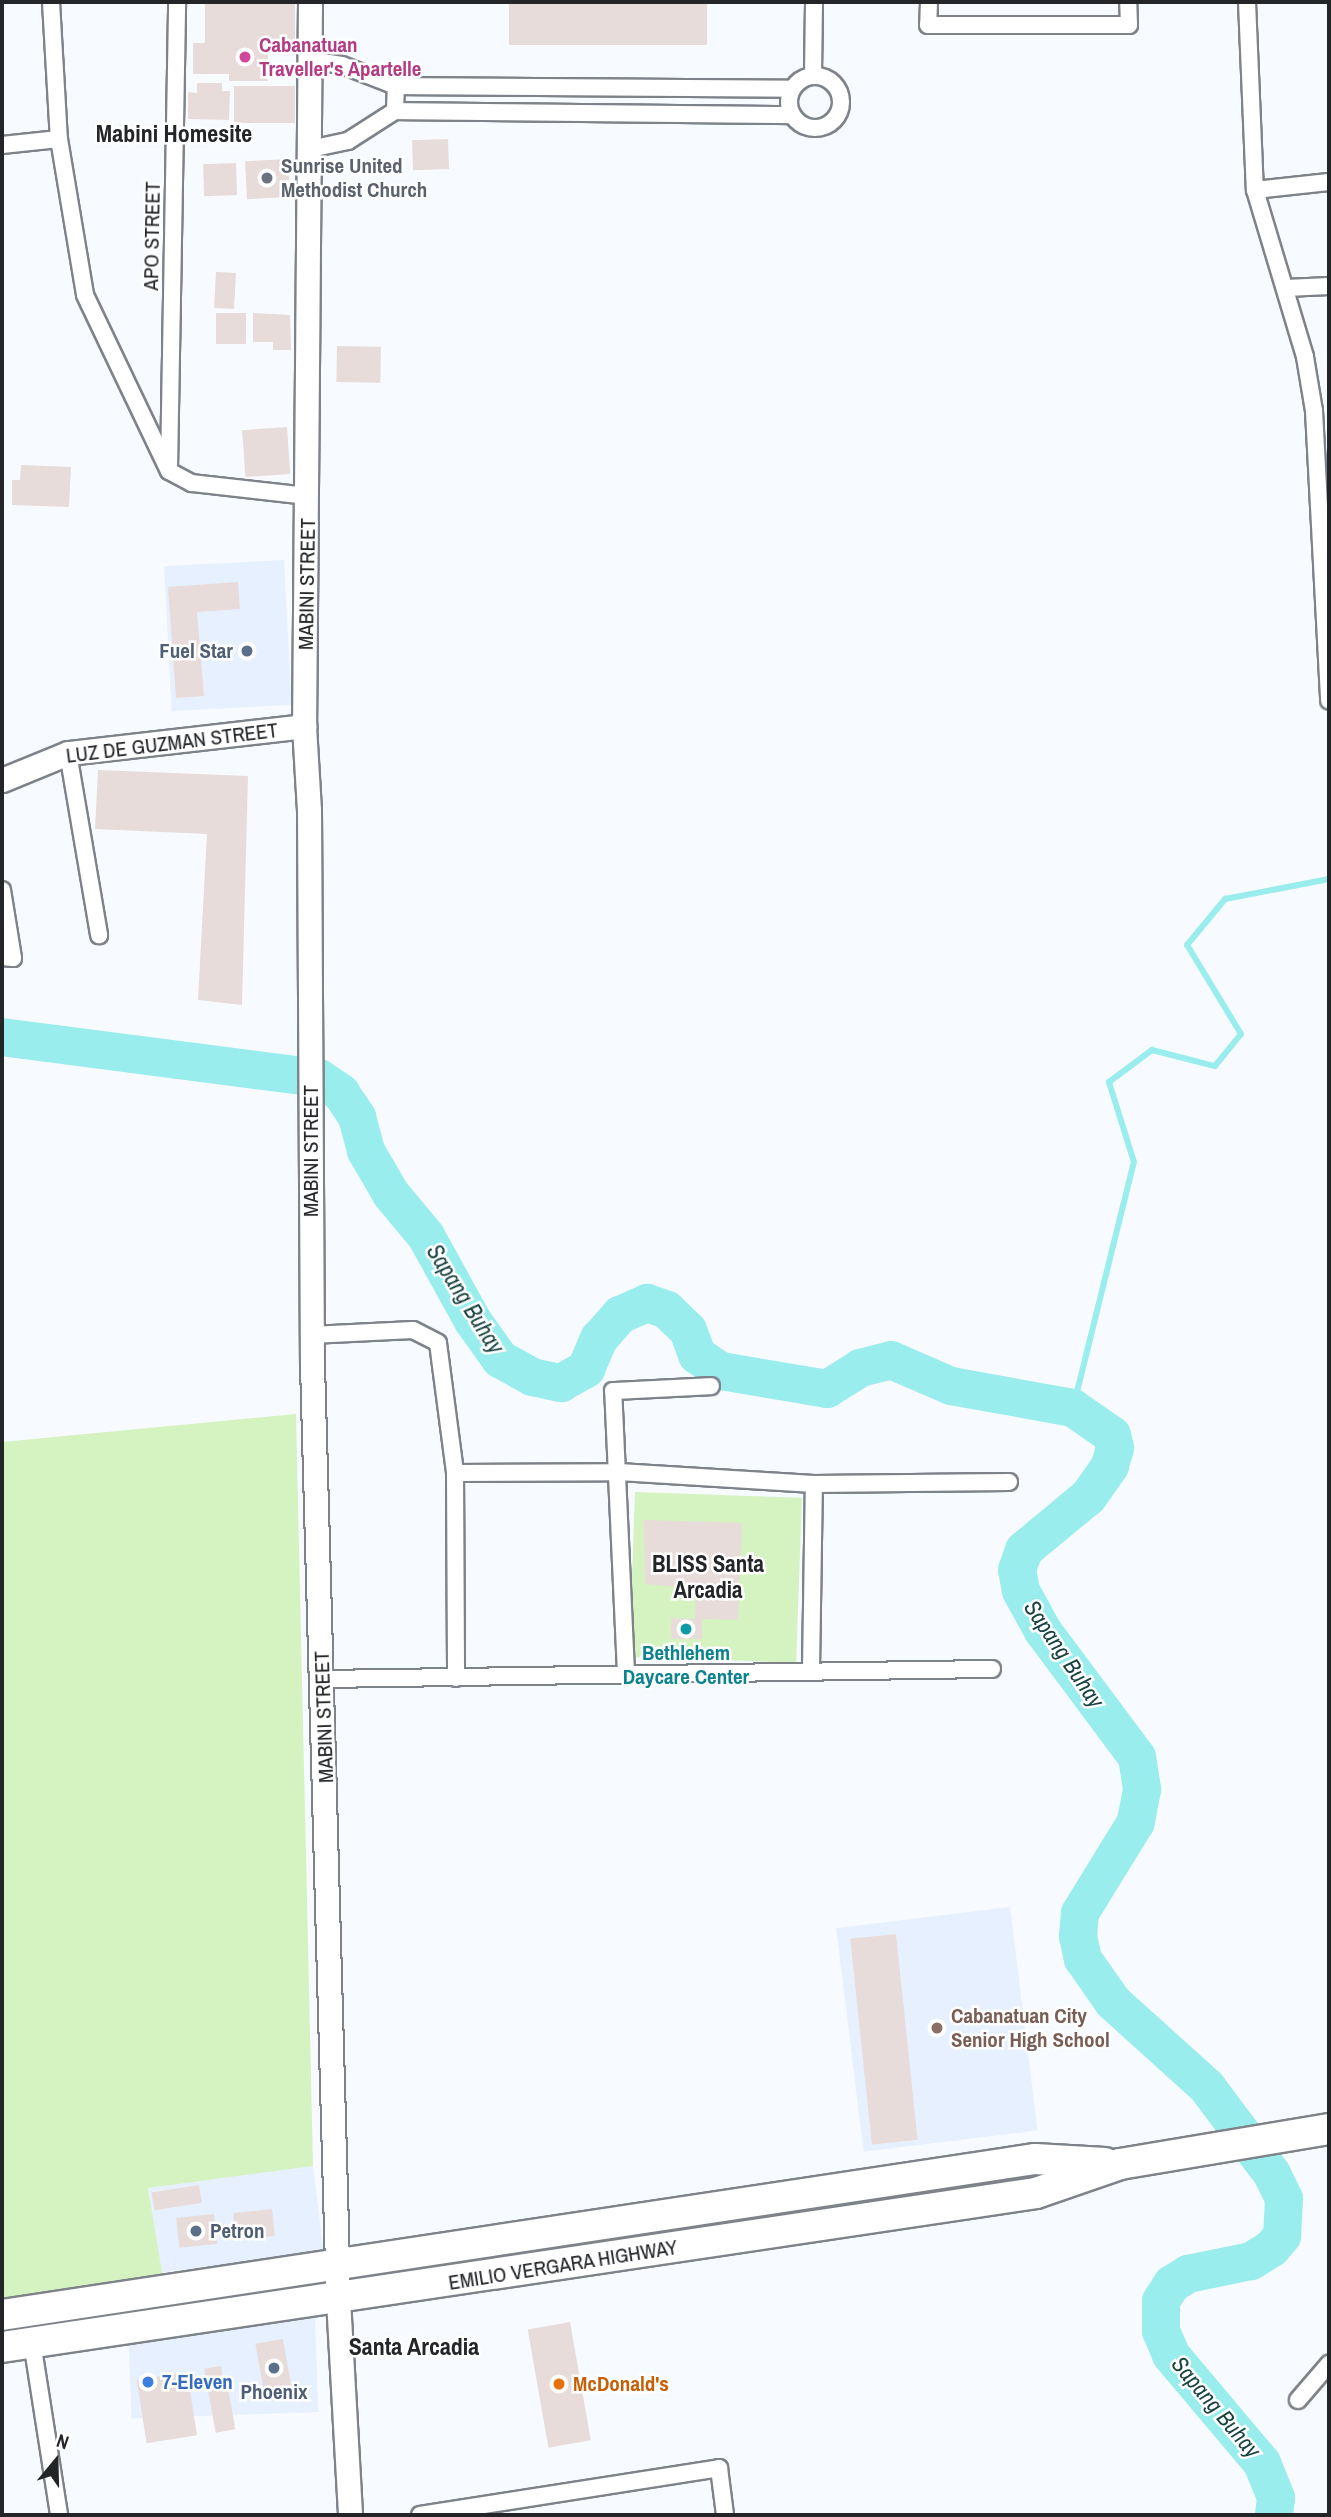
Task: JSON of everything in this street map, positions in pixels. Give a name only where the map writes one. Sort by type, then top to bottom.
[{"type":"highway","name":"EMILIO VERGARA HIGHWAY","points":[[2,2347],[1036,2193],[1120,2164],[1296,2137],[1329,2129]]},
{"type":"highway","name":"EMILIO VERGARA HIGHWAY","points":[[2,2315],[1035,2159],[1120,2164]]},
{"type":"main road","name":"MABINI STREET","points":[[310,2],[304,726],[310,1006],[311,1335],[323,1679],[338,2299],[350,2515]]},
{"type":"main road","name":"LUZ DE GUZMAN STREET","points":[[2,780],[68,753],[304,726]]},
{"type":"street","points":[[51,2],[59,139],[85,295],[169,471],[192,484],[308,496]]},
{"type":"street","name":"APO STREET","points":[[169,471],[177,2]]},
{"type":"street","points":[[814,2],[814,75]]},
{"type":"street","points":[[929,2],[928,25],[1129,25],[1128,2]]},
{"type":"street","points":[[1247,2],[1255,190],[1306,357],[1314,411],[1329,701]]},
{"type":"street","points":[[310,60],[342,65],[396,86],[791,89],[814,75],[830,80],[840,93],[836,117],[814,128],[792,115],[395,111],[348,141],[310,149]]},
{"type":"street","points":[[395,111],[396,86]]},
{"type":"street","points":[[791,89],[792,115]]},
{"type":"street","points":[[2,145],[59,139]]},
{"type":"street","points":[[1255,190],[1329,181]]},
{"type":"street","points":[[1286,288],[1329,286]]},
{"type":"street","points":[[68,753],[99,935]]},
{"type":"street","points":[[2,890],[8,957]]},
{"type":"street","points":[[311,1335],[413,1330],[438,1343],[455,1473],[456,1678]]},
{"type":"street","points":[[626,1673],[619,1472],[613,1391],[711,1386]]},
{"type":"street","points":[[455,1473],[619,1472],[814,1484],[1009,1482]]},
{"type":"street","points":[[811,1669],[814,1484]]},
{"type":"street","points":[[323,1679],[811,1669],[992,1669]]},
{"type":"street","points":[[32,2342],[59,2515]]},
{"type":"street","points":[[1298,2400],[1329,2364]]},
{"type":"street","points":[[420,2515],[719,2468],[725,2515]]},
{"type":"shaded area","points":[[284,560],[292,705],[172,711],[164,566]]},
{"type":"shaded area","name":"Cabanatuan City Senior High School","points":[[1010,1907],[1037,2130],[864,2152],[836,1928]]},
{"type":"shaded area","points":[[313,2166],[324,2252],[159,2273],[148,2186]]},
{"type":"shaded area","points":[[315,2318],[318,2412],[131,2418],[128,2325]]},
{"type":"green space","points":[[296,1414],[313,2166],[148,2188],[163,2278],[2,2302],[2,1442]]},
{"type":"green space","points":[[635,1492],[802,1498],[796,1663],[629,1657]]},
{"type":"building","points":[[509,2],[707,2],[707,45],[509,45]]},
{"type":"building","points":[[205,3],[295,3],[295,43],[268,43],[268,81],[229,81],[229,74],[193,74],[193,43],[205,43]]},
{"type":"building","points":[[197,83],[222,83],[222,91],[230,91],[229,120],[188,119],[188,92],[197,93]]},
{"type":"building","points":[[234,86],[295,86],[295,123],[234,123]]},
{"type":"building","points":[[448,139],[449,169],[413,170],[412,140]]},
{"type":"building","name":"Sunrise United Methodist Church","points":[[288,159],[290,197],[247,199],[245,161]]},
{"type":"building","points":[[236,163],[237,195],[204,196],[203,164]]},
{"type":"building","points":[[216,272],[236,273],[234,309],[214,308]]},
{"type":"building","points":[[216,313],[246,313],[246,344],[216,344]]},
{"type":"building","points":[[253,313],[290,315],[291,350],[273,350],[273,342],[253,342]]},
{"type":"building","points":[[337,346],[381,347],[380,383],[336,382]]},
{"type":"building","points":[[287,427],[290,474],[245,477],[242,430]]},
{"type":"building","points":[[21,465],[71,467],[69,507],[12,505],[12,480],[20,480]]},
{"type":"building","points":[[238,582],[240,609],[197,612],[204,696],[176,698],[168,587]]},
{"type":"building","points":[[98,770],[248,776],[242,1005],[198,1000],[207,834],[95,829]]},
{"type":"building","points":[[644,1520],[742,1523],[738,1620],[702,1619],[702,1639],[671,1639],[671,1618],[695,1619],[696,1589],[645,1584]]},
{"type":"building","points":[[896,1934],[918,2140],[872,2145],[850,1939]]},
{"type":"building","points":[[199,2185],[202,2203],[154,2210],[152,2193]]},
{"type":"building","name":"Petron","points":[[272,2209],[275,2236],[236,2240],[233,2213]]},
{"type":"building","name":"Petron","points":[[214,2214],[217,2244],[179,2248],[176,2218]]},
{"type":"building","name":"McDonald's","points":[[570,2322],[591,2440],[548,2448],[528,2329]]},
{"type":"building","name":"Phoenix","points":[[283,2339],[292,2392],[265,2397],[255,2344]]},
{"type":"building","points":[[221,2366],[224,2386],[207,2388],[204,2369]]},
{"type":"building","points":[[187,2372],[197,2435],[147,2443],[137,2380]]},
{"type":"building","points":[[228,2388],[235,2429],[216,2433],[208,2391]]},
{"type":"waterway","points":[[1073,1408],[1134,1162],[1109,1082],[1152,1050],[1215,1066],[1241,1034],[1187,945],[1225,899],[1329,879]]},
{"type":"waterway","name":"Sapang Buhay","points":[[2,1037],[319,1078],[341,1093],[357,1117],[366,1151],[391,1194],[426,1236],[473,1321],[500,1359],[532,1377],[561,1383],[586,1369],[599,1339],[620,1315],[647,1303],[667,1310],[688,1330],[697,1355],[721,1371],[827,1389],[860,1368],[891,1360],[951,1386],[1073,1408],[1112,1435],[1115,1448],[1110,1466],[1088,1497],[1024,1550],[1017,1570],[1021,1591],[1043,1631],[1137,1757],[1142,1790],[1136,1822],[1080,1913],[1078,1936],[1083,1959],[1113,2002],[1207,2087],[1272,2174],[1284,2199],[1282,2236],[1272,2248],[1251,2261],[1188,2274],[1172,2284],[1161,2301],[1161,2331],[1171,2355],[1262,2463],[1276,2498],[1274,2515]]},
{"type":"place","name":"Cabanatuan Traveller's Apartelle","points":[[245,57]]},
{"type":"place","name":"Sunrise United Methodist Church","points":[[267,178]]},
{"type":"place","name":"Fuel Star","points":[[247,651]]},
{"type":"place","name":"Bethlehem Daycare Center","points":[[686,1629]]},
{"type":"place","name":"Cabanatuan City Senior High School","points":[[937,2028]]},
{"type":"place","name":"Petron","points":[[196,2231]]},
{"type":"place","name":"Phoenix","points":[[274,2368]]},
{"type":"place","name":"7-Eleven","points":[[148,2382]]},
{"type":"place","name":"McDonald's","points":[[559,2384]]},
{"type":"district","name":"Mabini Homesite","points":[[174,134]]},
{"type":"district","name":"BLISS Santa Arcadia","points":[[708,1577]]},
{"type":"district","name":"Santa Arcadia","points":[[414,2347]]}]
